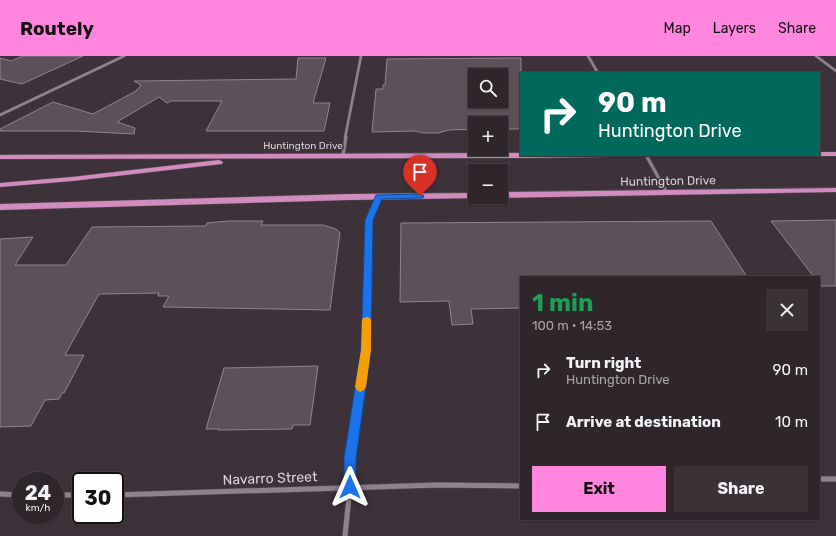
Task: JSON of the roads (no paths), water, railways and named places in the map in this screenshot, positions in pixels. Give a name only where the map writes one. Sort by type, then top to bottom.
[{"type":"main road","points":[[820,154],[836,154]]},
{"type":"main road","points":[[0,185],[72,179],[270,156]]},
{"type":"main road","name":"Huntington Drive","points":[[0,157],[520,156]]},
{"type":"main road","name":"Huntington Drive","points":[[508,195],[836,190]]},
{"type":"main road","points":[[0,207],[468,196]]},
{"type":"street","points":[[0,115],[124,56]]},
{"type":"street","points":[[343,156],[348,118],[361,56]]},
{"type":"street","points":[[588,56],[597,72]]},
{"type":"street","points":[[816,56],[836,71]]},
{"type":"street","points":[[647,156],[667,193]]},
{"type":"street","points":[[345,536],[350,487],[350,458],[366,350],[369,220],[379,197]]},
{"type":"street","points":[[820,479],[836,479]]},
{"type":"street","name":"Navarro Street","points":[[124,495],[437,485],[520,486]]},
{"type":"street","points":[[0,494],[12,495]]}]
